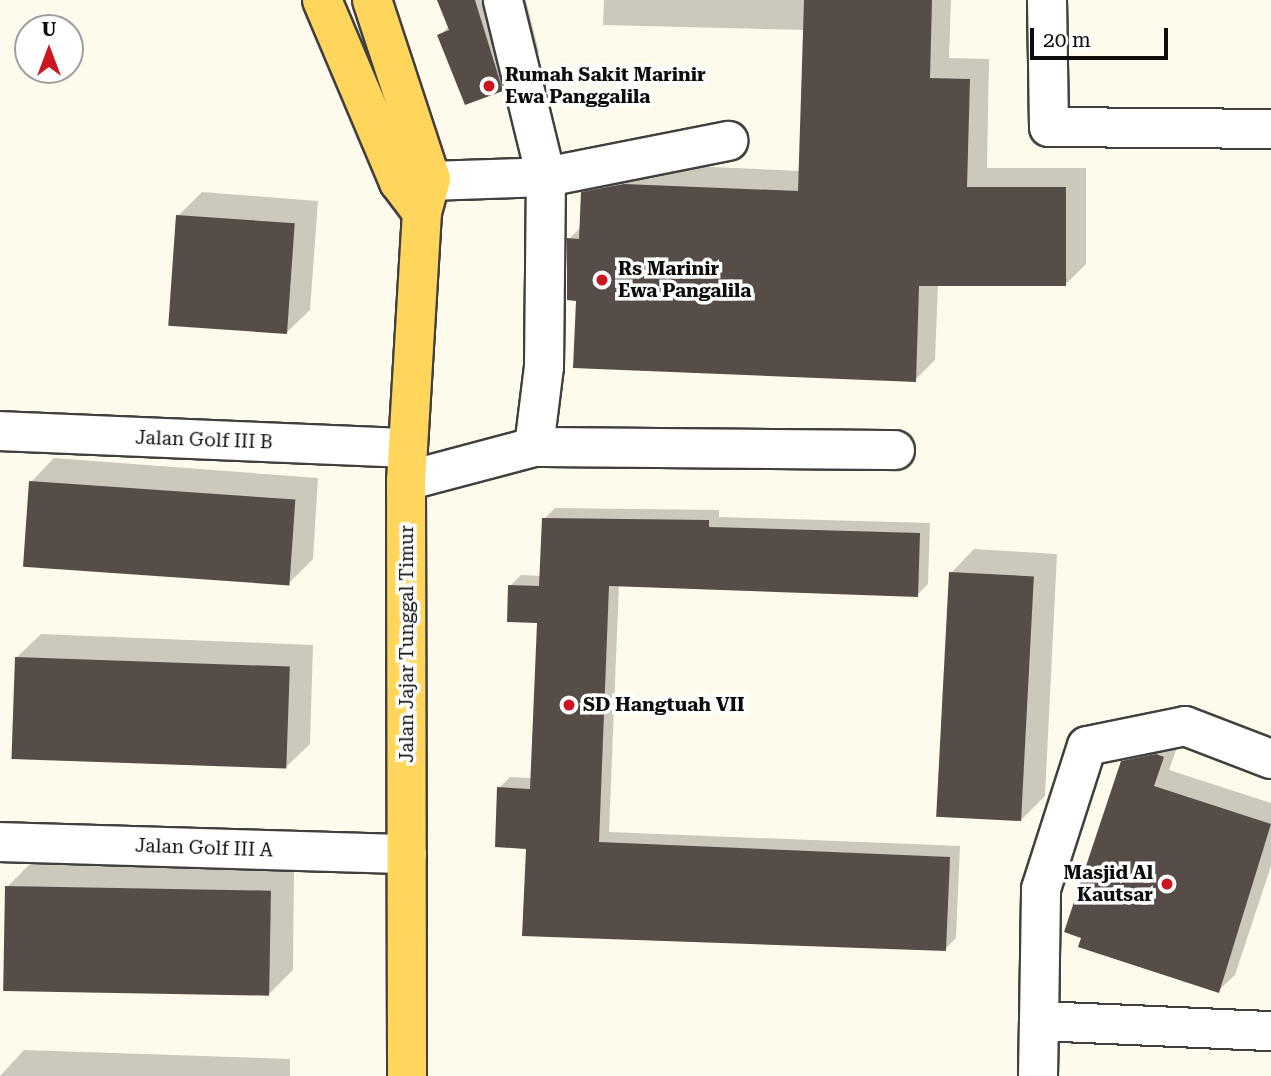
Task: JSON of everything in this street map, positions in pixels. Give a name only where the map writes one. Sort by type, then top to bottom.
[{"type":"main road","name":"Jalan Jajar Tunggal Timur","points":[[322,0],[418,191]]},
{"type":"main road","name":"Jalan Jajar Tunggal Timur","points":[[372,0],[418,191],[407,465],[407,1076]]},
{"type":"street","points":[[503,0],[546,177],[544,367],[534,447]]},
{"type":"street","points":[[1047,0],[1049,127],[1271,130]]},
{"type":"street","points":[[418,191],[546,177],[728,141]]},
{"type":"street","name":"Jalan Golf III B","points":[[0,431],[407,465],[534,447],[895,450]]},
{"type":"street","points":[[1038,1076],[1041,888],[1087,746],[1185,726],[1271,759]]},
{"type":"street","name":"Jalan Golf III A","points":[[0,842],[407,853]]},
{"type":"street","points":[[1039,1021],[1271,1031]]},
{"type":"building","points":[[437,0],[475,0],[503,91],[465,105],[437,35],[449,30]]},
{"type":"building","points":[[804,0],[932,0],[930,78],[970,79],[967,187],[1066,187],[1066,286],[919,286],[916,382],[573,368],[576,301],[567,300],[567,238],[579,239],[581,192],[624,184],[798,191]]},
{"type":"building","points":[[176,215],[295,223],[287,334],[168,326]]},
{"type":"building","points":[[29,481],[295,500],[289,585],[23,567]]},
{"type":"building","name":"SD Hangtuah VII","points":[[542,518],[709,520],[709,527],[920,533],[918,597],[609,586],[599,842],[950,857],[946,951],[522,936],[526,849],[495,847],[497,787],[530,789],[537,623],[507,622],[508,585],[539,586]]},
{"type":"building","points":[[949,572],[1034,576],[1021,821],[936,817]]},
{"type":"building","points":[[15,657],[290,667],[286,769],[11,759]]},
{"type":"building","name":"Masjid Al Kautsar","points":[[1156,754],[1164,757],[1154,786],[1271,824],[1219,993],[1078,947],[1081,938],[1064,932],[1121,761]]},
{"type":"building","points":[[5,886],[271,891],[269,996],[3,991]]},
{"type":"place","name":"Rumah Sakit Marinir Ewa Panggalila","points":[[489,86]]},
{"type":"place","name":"Rs Marinir Ewa Pangalila","points":[[602,280]]},
{"type":"place","name":"SD Hangtuah VII","points":[[569,705]]},
{"type":"place","name":"Masjid Al Kautsar","points":[[1167,884]]}]
